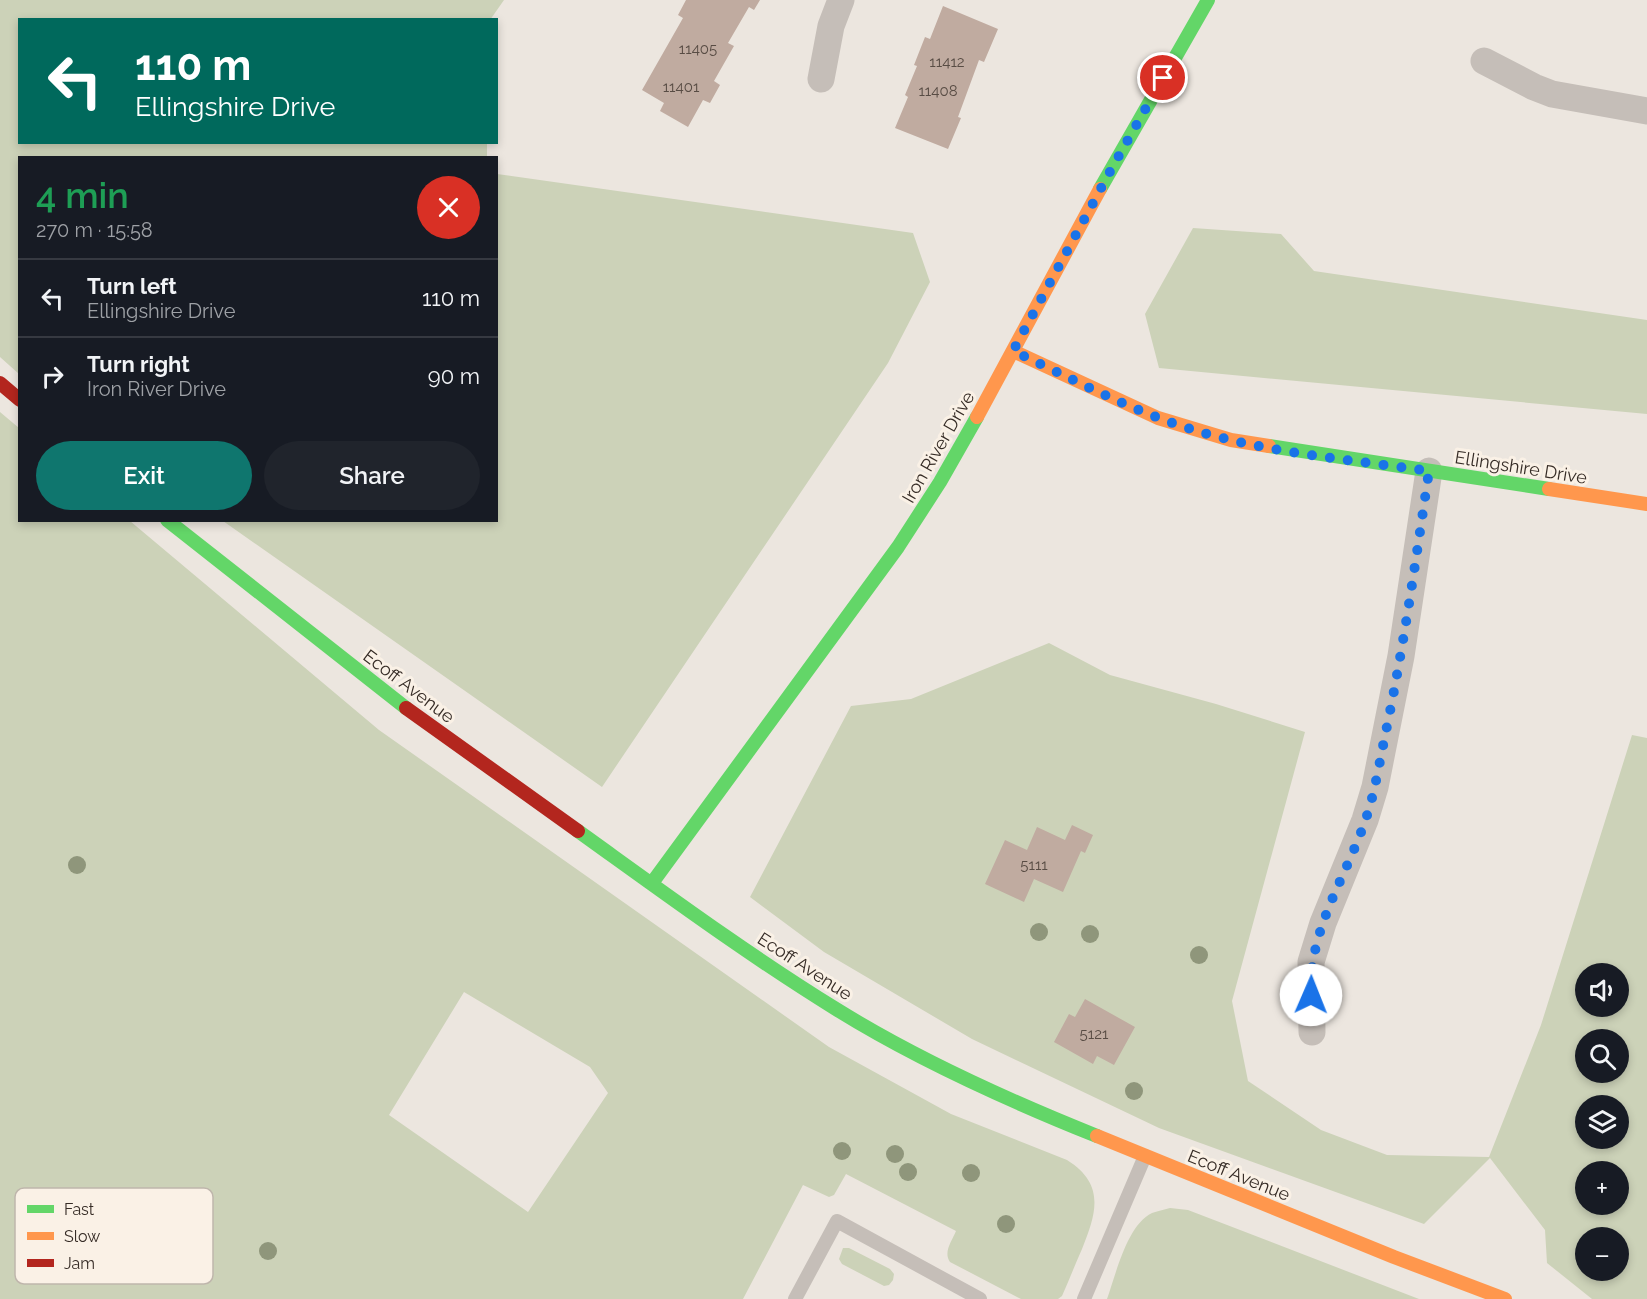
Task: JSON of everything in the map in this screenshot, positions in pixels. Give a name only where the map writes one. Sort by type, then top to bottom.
[{"type":"street","points":[[821,79],[831,26],[841,0]]},
{"type":"street","name":"Iron River Drive","points":[[652,883],[898,547],[940,483],[1112,168],[1208,0]]},
{"type":"street","points":[[1484,61],[1552,94],[1647,111]]},
{"type":"street","name":"Ellingshire Drive","points":[[1013,351],[1158,418],[1231,440],[1647,504]]},
{"type":"street","points":[[0,383],[18,398]]},
{"type":"street","points":[[1312,1032],[1311,962],[1323,923],[1365,820],[1375,787],[1401,656],[1429,471]]},
{"type":"street","name":"Ecoff Avenue","points":[[170,522],[391,696],[652,883],[837,1010],[971,1082],[1145,1156],[1394,1257],[1506,1299]]},
{"type":"lane","points":[[1084,1299],[1145,1156]]},
{"type":"lane","points":[[795,1299],[837,1221],[980,1299]]},
{"type":"green space","points":[[0,0],[504,0],[491,18],[18,18],[18,144],[487,144],[487,156],[18,156],[18,373],[0,357]]},
{"type":"green space","points":[[498,174],[913,233],[930,282],[888,363],[602,787],[224,522],[498,522]]},
{"type":"green space","points":[[1193,228],[1281,234],[1314,271],[1647,320],[1647,414],[1159,368],[1145,314]]},
{"type":"green space","points":[[0,412],[18,427],[18,522],[131,522],[379,730],[829,1047],[951,1114],[1067,1160],[1079,1169],[1092,1189],[1094,1211],[1087,1236],[1062,1296],[1058,1299],[1021,1299],[950,1262],[947,1254],[956,1231],[846,1174],[834,1195],[829,1197],[803,1185],[743,1299],[0,1299]],"holes":[[[464,992],[590,1067],[608,1093],[528,1212],[389,1115]]]},
{"type":"green space","points":[[1049,643],[1110,675],[1216,704],[1305,732],[1232,1001],[1248,1081],[1321,1130],[1387,1155],[1489,1157],[1541,1025],[1632,735],[1647,738],[1647,1299],[1592,1299],[1547,1263],[1545,1230],[1490,1158],[1424,1224],[1159,1128],[972,1039],[824,952],[750,897],[851,706],[911,699]]},
{"type":"green space","points":[[1170,1208],[1188,1210],[1419,1299],[1107,1299],[1124,1251],[1136,1228],[1152,1213]]},
{"type":"green space","points":[[843,1248],[849,1248],[890,1269],[894,1274],[893,1280],[889,1285],[884,1286],[842,1264],[839,1259]]},
{"type":"building","points":[[686,0],[760,0],[754,10],[749,7],[728,43],[734,46],[714,81],[720,85],[710,103],[703,100],[688,127],[660,111],[664,103],[642,90],[683,18],[678,15]]},
{"type":"building","points":[[943,6],[998,29],[984,62],[979,60],[958,117],[961,118],[948,149],[895,128],[908,97],[905,95],[917,66],[914,65],[925,37],[930,39]]},
{"type":"building","points":[[1072,825],[1093,835],[1085,853],[1081,851],[1063,892],[1034,879],[1024,902],[985,884],[1005,840],[1027,850],[1037,827],[1065,840]]},
{"type":"building","points":[[1085,999],[1135,1027],[1114,1065],[1097,1056],[1093,1064],[1054,1042],[1069,1014],[1075,1017]]},
{"type":"traffic: fast","points":[[1100,189],[1208,0]]},
{"type":"traffic: fast","points":[[652,883],[898,547],[940,482],[977,417]]},
{"type":"traffic: fast","points":[[1269,446],[1549,489]]},
{"type":"traffic: fast","points":[[170,522],[406,708]]},
{"type":"traffic: fast","points":[[578,831],[738,945],[867,1028],[964,1078],[1097,1136]]},
{"type":"traffic: slow","points":[[977,417],[1100,189]]},
{"type":"traffic: slow","points":[[1013,351],[1158,418],[1231,440],[1269,446]]},
{"type":"traffic: slow","points":[[1549,489],[1647,504]]},
{"type":"traffic: slow","points":[[1097,1136],[1394,1257],[1505,1299]]},
{"type":"traffic: jam","points":[[0,383],[18,398]]},
{"type":"traffic: jam","points":[[406,708],[578,831]]},
{"type":"route","points":[[1163,78],[1013,351],[1158,418],[1194,430],[1273,448],[1429,471],[1401,656],[1375,787],[1371,804],[1315,948],[1311,962],[1311,995]]}]
